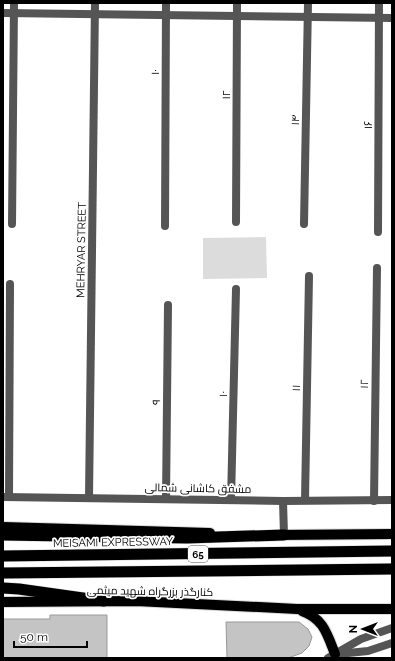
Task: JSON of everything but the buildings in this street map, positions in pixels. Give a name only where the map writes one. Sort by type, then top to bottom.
[{"type":"highway","points":[[3,535],[187,538],[284,535]]},
{"type":"highway","name":"MEISAMI EXPRESSWAY","points":[[3,556],[392,551]]},
{"type":"highway","name":"65","points":[[3,574],[392,569]]},
{"type":"highway","points":[[3,588],[104,601]]},
{"type":"main road","points":[[3,527],[284,535],[392,534]]},
{"type":"main road","name":"کنارگذر بزرگراه شهید میثمی","points":[[3,602],[136,601],[297,609],[392,609]]},
{"type":"main road","points":[[297,609],[313,615],[325,629],[331,656]]},
{"type":"street","points":[[12,224],[14,3]]},
{"type":"street","name":"MEHRYAR STREET","points":[[89,498],[95,3]]},
{"type":"street","points":[[166,3],[166,15]]},
{"type":"street","points":[[237,3],[237,16]]},
{"type":"street","name":"۱۴","points":[[304,224],[308,3]]},
{"type":"street","name":"۱۶","points":[[378,232],[379,3]]},
{"type":"street","points":[[3,13],[392,18]]},
{"type":"street","name":"۱۰","points":[[165,226],[166,15]]},
{"type":"street","name":"۱۲","points":[[236,222],[237,16]]},
{"type":"street","name":"۱۲","points":[[374,501],[377,268]]},
{"type":"street","name":"۱۱","points":[[305,500],[308,276]]},
{"type":"street","points":[[6,497],[10,284]]},
{"type":"street","name":"۱۰","points":[[231,500],[236,289]]},
{"type":"street","name":"۹","points":[[166,499],[168,305]]},
{"type":"street","name":"مشفق کاشانی شمالی","points":[[6,497],[283,501],[392,500]]},
{"type":"street","points":[[283,501],[284,535]]},
{"type":"street","points":[[331,656],[361,639],[392,628]]},
{"type":"street","points":[[331,656],[368,651],[392,643]]},
{"type":"shaded area","points":[[266,237],[267,278],[203,279],[203,238]]}]
